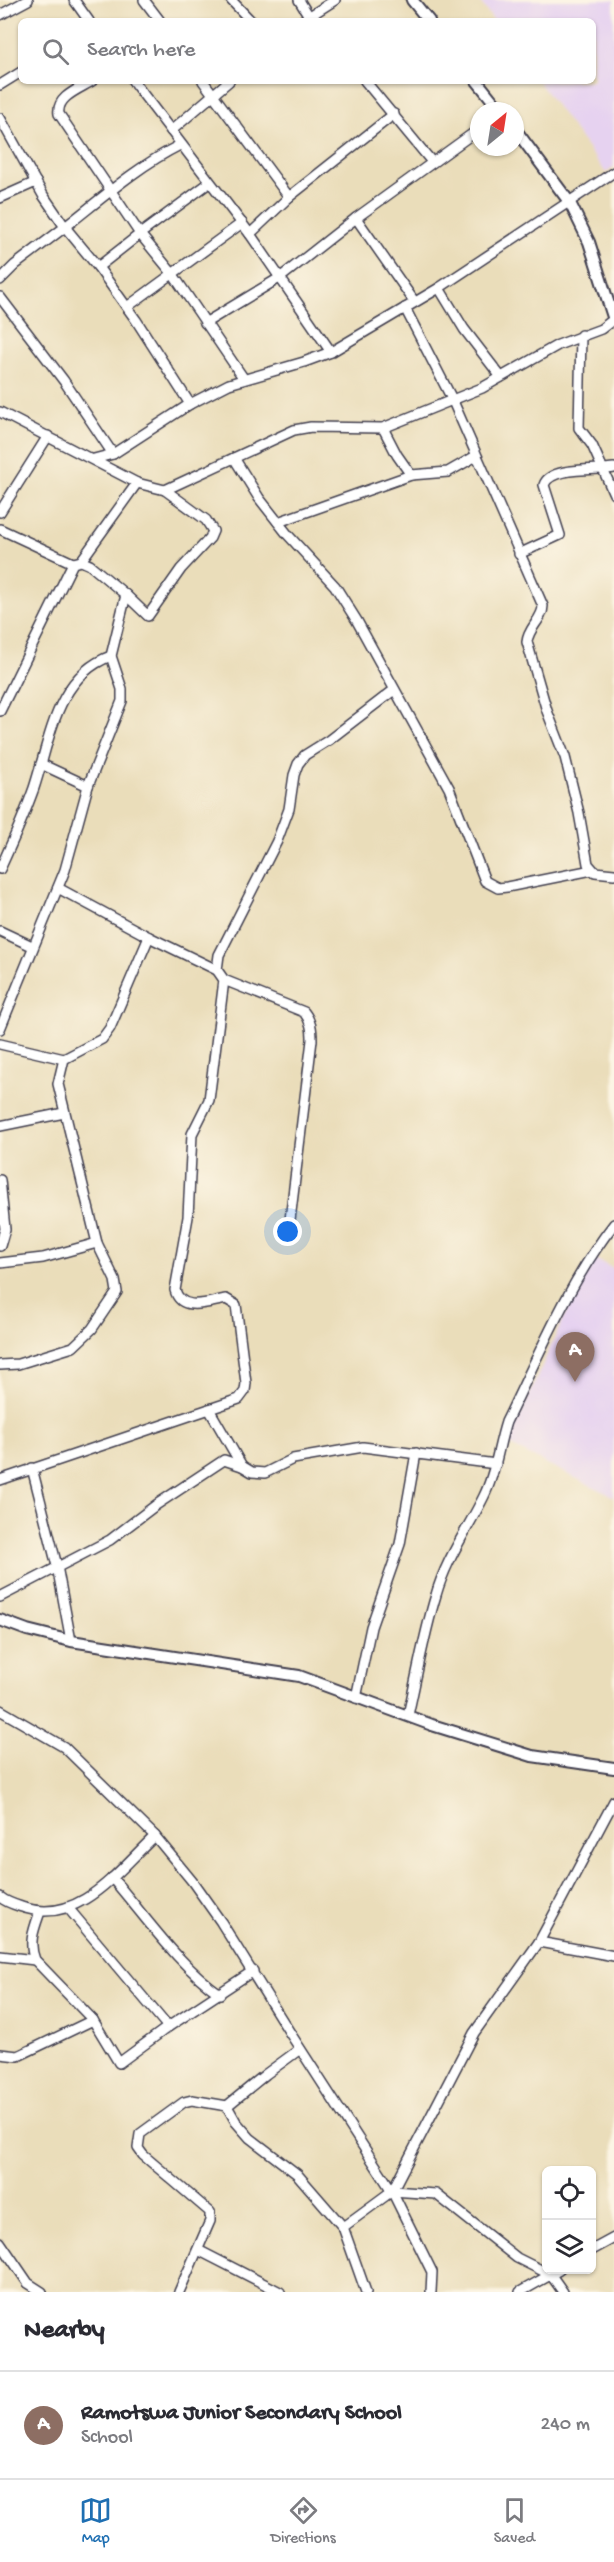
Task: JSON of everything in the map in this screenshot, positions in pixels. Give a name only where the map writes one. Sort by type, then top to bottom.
[{"type":"street","points":[[0,15],[28,0]]},
{"type":"street","points":[[74,0],[87,18]]},
{"type":"street","points":[[144,0],[157,18]]},
{"type":"street","points":[[231,0],[248,18]]},
{"type":"street","points":[[299,0],[307,18]]},
{"type":"street","points":[[308,18],[335,0]]},
{"type":"street","points":[[412,0],[427,18]]},
{"type":"street","points":[[0,85],[18,74]]},
{"type":"street","points":[[87,84],[65,97],[58,110],[110,192],[172,273],[244,379]]},
{"type":"street","points":[[136,84],[180,145],[250,234],[331,352]]},
{"type":"street","points":[[205,84],[289,197]]},
{"type":"street","points":[[171,131],[225,84]]},
{"type":"street","points":[[368,84],[432,162]]},
{"type":"street","points":[[479,84],[494,102]]},
{"type":"street","points":[[250,234],[289,197],[394,114]]},
{"type":"street","points":[[0,118],[36,182],[65,227],[127,307],[190,404]]},
{"type":"street","points":[[206,323],[281,277],[356,218],[470,135]]},
{"type":"street","points":[[165,490],[294,430],[312,427],[383,428],[501,377],[558,345],[601,329],[614,320],[589,242],[570,203],[524,141]]},
{"type":"street","points":[[0,280],[15,265],[110,192],[159,156],[180,145]]},
{"type":"street","points":[[93,459],[113,454],[190,404],[244,379],[331,352],[439,288],[614,172]]},
{"type":"street","points":[[0,198],[36,182]]},
{"type":"street","points":[[98,267],[209,183]]},
{"type":"street","points":[[356,218],[414,301]]},
{"type":"street","points":[[127,307],[242,223]]},
{"type":"street","points":[[439,288],[464,328],[501,377]]},
{"type":"street","points":[[0,297],[64,381],[113,454]]},
{"type":"street","points":[[405,308],[452,399],[543,606],[543,611],[530,630],[527,642],[547,711],[565,757],[579,813],[588,864],[598,874],[614,874]]},
{"type":"street","points":[[581,335],[579,428],[592,445],[614,494]]},
{"type":"street","points":[[0,412],[137,483],[165,490],[210,524],[213,531],[210,538],[181,569],[148,616],[90,566],[0,529]]},
{"type":"street","points":[[383,428],[411,475]]},
{"type":"street","points":[[0,512],[48,436]]},
{"type":"street","points":[[278,522],[411,475],[448,472],[476,456]]},
{"type":"street","points":[[234,458],[278,522],[335,586],[385,668],[394,690],[449,788],[464,823],[478,869],[485,881],[491,886],[507,887],[592,870]]},
{"type":"street","points":[[519,555],[560,535],[544,485],[545,480],[550,476],[575,470],[614,468]]},
{"type":"street","points":[[0,711],[77,562],[137,483]]},
{"type":"street","points":[[0,1029],[57,888],[88,786],[122,702],[123,689],[111,656],[126,596]]},
{"type":"street","points":[[0,869],[33,792],[52,723],[67,693],[84,671],[97,661],[111,656]]},
{"type":"street","points":[[217,970],[219,955],[277,841],[289,809],[298,764],[305,755],[329,740],[394,690]]},
{"type":"street","points":[[41,764],[88,786]]},
{"type":"street","points":[[57,888],[217,970],[224,980],[304,1012],[312,1028],[289,1228]]},
{"type":"street","points":[[0,931],[32,946]]},
{"type":"street","points":[[0,1044],[64,1059],[102,1039],[117,1014],[127,985],[149,937]]},
{"type":"street","points":[[0,1480],[239,1399],[245,1391],[236,1305],[226,1299],[189,1305],[180,1301],[175,1290],[188,1217],[192,1134],[209,1100],[224,980]]},
{"type":"street","points":[[0,1365],[18,1364],[73,1347],[92,1329],[117,1292],[115,1280],[97,1242],[64,1113],[58,1084],[64,1059]]},
{"type":"street","points":[[0,1126],[64,1113]]},
{"type":"street","points":[[0,1180],[5,1229],[0,1245]]},
{"type":"street","points":[[408,1715],[436,1593],[457,1544],[484,1496],[496,1464],[506,1422],[551,1328],[593,1250],[614,1224]]},
{"type":"street","points":[[0,1263],[43,1257],[97,1242]]},
{"type":"street","points":[[209,1409],[242,1466]]},
{"type":"street","points":[[0,1597],[110,1540],[219,1462],[230,1461],[252,1472],[265,1473],[293,1459],[363,1447],[496,1464]]},
{"type":"street","points":[[356,1698],[371,1627],[400,1544],[416,1453]]},
{"type":"street","points":[[32,1468],[57,1566],[71,1641]]},
{"type":"street","points":[[0,1620],[27,1630],[71,1641],[299,1676],[356,1698],[532,1756],[614,1768]]},
{"type":"street","points":[[0,1710],[64,1747],[155,1836],[192,1881],[253,1971],[300,2049],[392,2191],[432,2272],[431,2292]]},
{"type":"street","points":[[343,2227],[392,2191],[474,2033],[539,1942],[614,1801]]},
{"type":"street","points":[[0,1897],[6,1902],[40,1912],[69,1909],[88,1898],[112,1878],[155,1836]]},
{"type":"street","points":[[112,1878],[183,1961],[204,1983],[220,1994]]},
{"type":"street","points":[[69,1909],[168,2027]]},
{"type":"street","points":[[40,1912],[32,1936],[31,1951],[35,1960],[93,2020],[119,2064],[168,2027],[253,1971]]},
{"type":"street","points":[[539,1942],[614,1956]]},
{"type":"street","points":[[0,1956],[35,1960]]},
{"type":"street","points":[[0,2054],[18,2056],[93,2020]]},
{"type":"street","points":[[179,2292],[210,2221],[210,2212],[143,2155],[137,2142],[140,2134],[184,2102],[192,2100],[227,2106],[300,2049]]},
{"type":"street","points":[[227,2106],[236,2122],[250,2138],[297,2174],[343,2227],[366,2292]]},
{"type":"street","points":[[392,2191],[436,2194],[517,2258],[542,2267]]},
{"type":"street","points":[[596,2247],[614,2238]]},
{"type":"street","points":[[0,2242],[28,2283],[42,2292]]},
{"type":"street","points":[[198,2250],[280,2292]]},
{"type":"street","points":[[520,2292],[552,2274]]},
{"type":"street","points":[[556,2274],[563,2292]]},
{"type":"street","points":[[24,2292],[28,2283]]},
{"type":"shaded area","points":[[479,0],[614,0],[614,167],[606,173],[540,84],[596,84],[596,18],[492,18]]},
{"type":"shaded area","points":[[591,1257],[614,1269],[614,1497],[507,1444]]},
{"type":"place","name":"Ramotswa Junior Secondary School","points":[[575,1382]]}]
